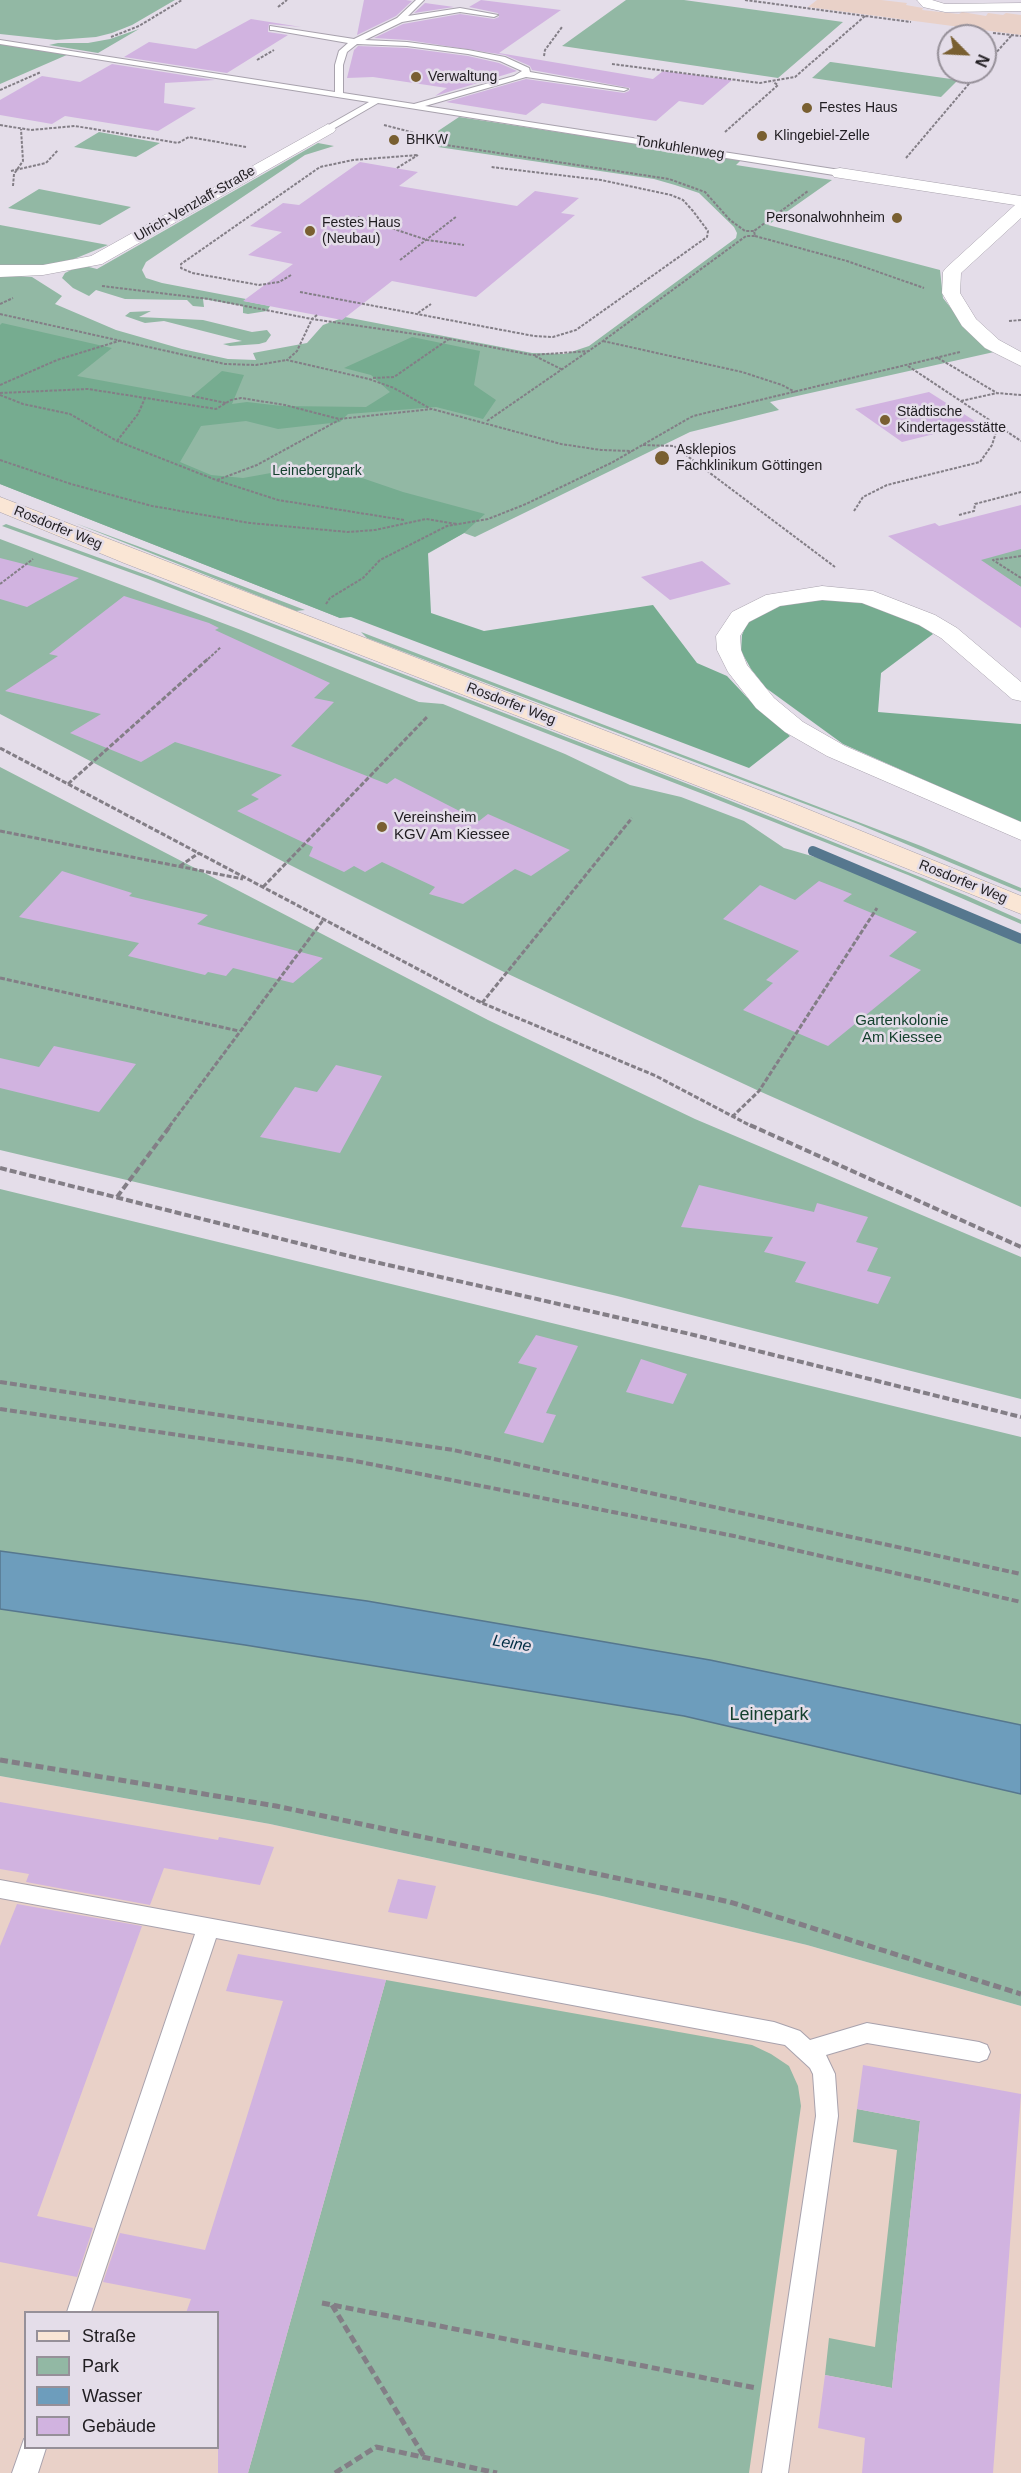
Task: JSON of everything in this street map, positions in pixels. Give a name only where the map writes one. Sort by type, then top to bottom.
[{"type":"main road","name":"Rosdorfer Weg","points":[[0,504],[132,558],[780,808],[1021,906]]},
{"type":"street","points":[[924,0],[928,4],[945,8],[1021,7]]},
{"type":"street","name":"Ulrich-Venzlaff-Straße","points":[[0,271],[43,270],[96,260],[328,129]]},
{"type":"street","name":"Tonkuhlenweg","points":[[837,172],[1021,201]]},
{"type":"street","points":[[1021,208],[952,272],[951,293],[969,322],[992,344],[1021,360]]},
{"type":"street","points":[[1021,694],[949,633],[892,604],[865,596],[822,593],[774,600],[740,616],[728,636],[729,650],[736,667],[765,704],[794,727],[836,751],[1021,832]]},
{"type":"lane","points":[[400,20],[420,0]]},
{"type":"lane","points":[[339,94],[339,65],[343,51],[355,42],[400,20],[460,10],[494,15]]},
{"type":"lane","points":[[273,28],[355,42],[407,44],[468,52],[502,60],[525,72],[624,89]]},
{"type":"lane","name":"Tonkuhlenweg","points":[[0,42],[837,172]]},
{"type":"lane","points":[[415,106],[525,72]]},
{"type":"lane","name":"Ulrich-Venzlaff-Straße","points":[[328,129],[378,100]]},
{"type":"lane","points":[[0,1889],[774,2032],[792,2038],[808,2050],[818,2061],[824,2074],[827,2116],[775,2473]]},
{"type":"lane","points":[[80,2311],[209,1926]]},
{"type":"lane","points":[[808,2050],[867,2033],[979,2052]]},
{"type":"lane","points":[[25,2473],[33,2449]]},
{"type":"path","points":[[108,38],[139,26],[183,0]]},
{"type":"path","points":[[745,0],[921,24]]},
{"type":"path","points":[[612,64],[760,83],[795,77],[865,16]]},
{"type":"path","points":[[525,72],[535,70],[543,64],[545,50],[562,27]]},
{"type":"path","points":[[229,77],[303,32]]},
{"type":"path","points":[[997,34],[1021,36]]},
{"type":"path","points":[[997,52],[1011,36]]},
{"type":"path","points":[[724,133],[778,86],[773,81]]},
{"type":"path","points":[[886,180],[969,84]]},
{"type":"path","points":[[383,124],[389,128],[432,137],[446,145],[651,176],[693,186],[705,192],[730,220],[745,231],[754,231],[837,172]]},
{"type":"path","points":[[0,125],[31,130],[75,126],[178,143],[189,137],[254,149]]},
{"type":"path","points":[[13,186],[14,174],[22,161],[21,129]]},
{"type":"path","points":[[11,171],[46,163],[58,150]]},
{"type":"path","points":[[291,276],[279,282],[259,285],[192,273],[181,268],[181,264],[320,167],[353,159],[418,155],[397,168]]},
{"type":"path","points":[[300,292],[534,336],[565,335],[576,330],[707,237],[708,231],[693,211],[683,200],[671,195],[601,180],[491,168]]},
{"type":"path","points":[[400,260],[457,216]]},
{"type":"path","points":[[358,217],[427,240],[464,245]]},
{"type":"path","points":[[745,231],[746,236]]},
{"type":"path","points":[[754,231],[755,236]]},
{"type":"path","points":[[486,422],[590,351],[746,236],[755,236],[847,261],[931,291],[951,293]]},
{"type":"path","points":[[92,286],[209,299],[312,319],[449,339],[532,355],[590,351]]},
{"type":"path","points":[[417,314],[431,304]]},
{"type":"path","points":[[0,314],[225,364],[256,365],[287,360],[369,379],[394,388],[432,409],[561,444],[601,450],[632,451]]},
{"type":"path","points":[[287,360],[297,351],[312,319],[317,315]]},
{"type":"path","points":[[369,379],[394,377],[449,339]]},
{"type":"path","points":[[0,385],[57,360],[123,340]]},
{"type":"path","points":[[603,341],[742,372],[796,392]]},
{"type":"path","points":[[303,623],[320,613],[330,598],[363,578],[380,560],[447,526],[488,519],[506,512],[642,446],[693,416],[992,344]]},
{"type":"path","points":[[532,355],[563,370]]},
{"type":"path","points":[[938,358],[998,393]]},
{"type":"path","points":[[907,366],[1021,441]]},
{"type":"path","points":[[394,377],[394,388]]},
{"type":"path","points":[[0,394],[88,389],[216,409],[241,398],[285,405],[339,419],[432,409]]},
{"type":"path","points":[[961,401],[998,393],[1021,395]]},
{"type":"path","points":[[0,394],[23,404],[70,414],[117,441],[216,480],[278,500],[408,521]]},
{"type":"path","points":[[192,396],[226,403]]},
{"type":"path","points":[[117,441],[138,414],[146,398]]},
{"type":"path","points":[[216,480],[257,465],[339,419]]},
{"type":"path","points":[[854,511],[863,497],[887,485],[980,462],[992,445],[998,426]]},
{"type":"path","points":[[642,446],[674,446],[837,569]]},
{"type":"path","points":[[0,460],[71,484],[152,506],[250,523],[348,532],[375,530],[408,521],[426,519],[458,524]]},
{"type":"path","points":[[958,515],[974,511],[975,504],[1021,492]]},
{"type":"path","points":[[1021,556],[993,560],[1021,578]]},
{"type":"path","points":[[0,584],[33,559]]},
{"type":"path","points":[[68,784],[221,647]]},
{"type":"path","points":[[263,887],[427,717]]},
{"type":"path","points":[[0,748],[482,1003],[656,1076],[732,1118],[1021,1247]]},
{"type":"path","points":[[482,1003],[632,818]]},
{"type":"path","points":[[0,831],[250,880]]},
{"type":"path","points":[[180,867],[199,853]]},
{"type":"path","points":[[732,1118],[759,1091],[877,908]]},
{"type":"path","points":[[117,1197],[324,920]]},
{"type":"path","points":[[0,978],[239,1031]]},
{"type":"path","points":[[0,1168],[353,1257],[690,1334],[1021,1417]]},
{"type":"path","points":[[0,1383],[165,1405],[453,1450],[1021,1574]]},
{"type":"path","points":[[0,1408],[350,1460],[734,1536],[1021,1602]]},
{"type":"path","points":[[0,1760],[276,1806],[730,1902],[1021,1994]]},
{"type":"path","points":[[322,2303],[786,2394]]},
{"type":"path","points":[[332,2305],[425,2458]]},
{"type":"path","points":[[335,2473],[376,2447],[497,2473]]},
{"type":"shaded area","points":[[817,0],[881,0],[907,3],[906,5],[923,8],[922,10],[959,14],[962,12],[986,16],[988,13],[1003,15],[1006,13],[1021,15],[1021,35],[997,32],[997,24],[937,24],[808,7]]},
{"type":"shaded area","points":[[0,1776],[270,1824],[602,1896],[807,1945],[1021,2006],[1021,2473],[0,2473]]},
{"type":"green space","points":[[0,0],[175,0],[132,25],[112,33],[96,37],[56,40],[0,34]]},
{"type":"green space","points":[[626,0],[684,0],[843,22],[778,78],[562,46]]},
{"type":"green space","points":[[139,29],[98,53],[49,45],[88,43],[110,39]]},
{"type":"green space","points":[[0,43],[69,54],[0,84]]},
{"type":"green space","points":[[830,62],[937,77],[937,84],[954,84],[941,97],[812,78]]},
{"type":"green space","name":"Leinebergpark","points":[[459,117],[741,160],[736,165],[832,180],[768,225],[940,270],[943,298],[958,317],[994,352],[770,402],[779,410],[690,432],[475,537],[464,533],[345,601],[340,618],[0,484],[0,275],[32,277],[62,296],[55,304],[116,330],[182,349],[228,359],[256,360],[253,353],[307,343],[323,325],[345,317],[532,353],[565,354],[589,346],[736,238],[737,233],[734,227],[699,193],[675,185],[654,179],[438,147],[442,142],[438,131]]},
{"type":"green space","points":[[99,132],[160,143],[136,157],[74,147]]},
{"type":"green space","points":[[318,143],[334,146],[305,155],[146,262],[142,270],[146,278],[246,299],[244,301],[270,306],[267,311],[248,314],[243,313],[243,306],[203,299],[204,307],[193,306],[187,300],[125,299],[96,290],[89,296],[73,288],[62,278],[65,273],[73,269],[85,266],[97,269]]},
{"type":"green space","points":[[39,189],[131,207],[100,225],[8,208]]},
{"type":"green space","points":[[0,225],[108,245],[74,259],[40,266],[0,266]]},
{"type":"green space","points":[[151,311],[139,317],[203,320],[252,332],[267,330],[271,335],[266,342],[259,344],[230,346],[223,344],[242,341],[164,321],[145,323],[125,316],[130,312]]},
{"type":"green space","points":[[2,323],[112,348],[77,376],[191,397],[222,371],[244,375],[232,404],[247,402],[282,406],[366,407],[390,392],[371,375],[344,368],[412,337],[480,351],[474,385],[496,400],[483,419],[436,407],[348,414],[340,422],[278,429],[246,421],[201,426],[180,462],[211,475],[243,478],[321,464],[403,492],[485,514],[464,533],[428,553],[431,613],[484,631],[653,605],[697,663],[727,676],[756,707],[790,736],[749,768],[351,617],[340,618],[0,484],[0,325]]},
{"type":"green space","points":[[75,523],[140,547],[305,610],[296,611]]},
{"type":"green space","points":[[6,524],[152,577],[706,791],[965,895],[1021,920],[1021,924],[908,875],[703,794],[148,579],[2,526]]},
{"type":"green space","name":"Gartenkolonie Am Kiessee","points":[[0,539],[241,630],[419,702],[443,704],[565,754],[630,785],[681,797],[744,821],[784,848],[884,877],[1021,936],[1021,1207],[759,1091],[506,973],[286,863],[0,714]]},
{"type":"green space","points":[[1021,542],[1021,587],[973,562]]},
{"type":"green space","points":[[833,599],[857,601],[915,621],[933,634],[881,673],[878,712],[1021,724],[1021,823],[843,744],[766,688],[741,651],[742,635],[747,623],[761,613],[781,604]]},
{"type":"green space","points":[[361,632],[921,846],[1021,888],[1021,892],[858,824],[367,638]]},
{"type":"green space","points":[[0,767],[488,1020],[695,1119],[1021,1257],[1021,1399],[617,1296],[0,1150]]},
{"type":"green space","name":"Leinepark","points":[[0,1189],[1021,1437],[1021,2006],[807,1945],[602,1896],[270,1824],[0,1776]]},
{"type":"green space","points":[[386,1980],[752,2045],[789,2066],[798,2086],[801,2106],[749,2473],[248,2473]]},
{"type":"green space","points":[[857,2109],[920,2121],[892,2388],[825,2375],[829,2338],[875,2347],[897,2150],[853,2142]]},
{"type":"water","name":"Leine","points":[[0,1551],[367,1601],[710,1660],[1021,1725],[1021,1794],[684,1716],[245,1645],[0,1609]]},
{"type":"building","points":[[364,0],[412,1],[396,16],[357,35]]},
{"type":"building","points":[[481,0],[561,10],[499,53],[653,79],[663,71],[732,80],[703,105],[679,101],[656,121],[542,103],[526,115],[446,102],[526,79],[624,93],[630,88],[532,70],[530,66],[505,55],[407,40],[374,38],[403,24],[460,14],[494,19],[499,17],[498,13],[469,7]]},
{"type":"building","points":[[425,3],[454,7],[414,13]]},
{"type":"building","points":[[251,19],[301,27],[269,24],[268,32],[288,35],[227,73],[124,57],[149,42],[196,49]]},
{"type":"building","points":[[358,46],[407,48],[468,56],[499,63],[517,71],[435,96],[447,88],[373,77],[347,78],[354,50]]},
{"type":"building","points":[[112,64],[215,80],[165,83],[164,103],[196,108],[158,131],[65,116],[52,124],[0,115],[0,100],[42,76],[80,82]]},
{"type":"building","points":[[360,162],[418,172],[399,186],[517,206],[535,191],[579,198],[561,213],[575,215],[476,297],[392,281],[342,320],[243,301],[293,264],[248,255],[282,232],[250,226],[283,203],[299,205]]},
{"type":"building","points":[[929,392],[978,423],[902,442],[855,409]]},
{"type":"building","points":[[1021,505],[1021,549],[981,560],[1021,587],[1021,628],[888,536],[935,523],[939,526]]},
{"type":"building","points":[[0,558],[79,578],[27,607],[0,599]]},
{"type":"building","points":[[702,561],[731,584],[670,600],[641,577]]},
{"type":"building","points":[[124,596],[209,623],[219,628],[215,630],[330,683],[314,698],[334,702],[291,746],[387,784],[395,778],[479,821],[488,814],[570,850],[531,876],[515,869],[463,904],[429,894],[435,887],[382,862],[365,872],[354,866],[344,872],[309,856],[313,847],[237,811],[259,799],[251,795],[282,775],[175,742],[141,762],[70,733],[101,714],[5,691],[58,656],[49,654]]},
{"type":"building","points":[[62,871],[132,893],[129,896],[208,915],[197,924],[323,958],[293,983],[233,968],[226,976],[208,972],[205,975],[128,956],[139,943],[19,917]]},
{"type":"building","points":[[819,881],[852,894],[843,901],[917,932],[889,956],[921,970],[828,1046],[743,1010],[773,983],[766,980],[799,951],[723,919],[760,885],[795,900]]},
{"type":"building","points":[[54,1046],[136,1064],[99,1112],[0,1088],[0,1058],[39,1067]]},
{"type":"building","points":[[336,1065],[382,1076],[340,1153],[260,1137],[295,1087],[317,1092]]},
{"type":"building","points":[[699,1185],[814,1212],[817,1203],[868,1217],[856,1242],[878,1248],[867,1271],[891,1277],[878,1304],[795,1282],[806,1262],[764,1252],[773,1237],[681,1227]]},
{"type":"building","points":[[536,1335],[578,1346],[546,1413],[556,1415],[543,1443],[504,1433],[537,1368],[518,1363]]},
{"type":"building","points":[[641,1359],[687,1374],[673,1404],[626,1392]]},
{"type":"building","points":[[0,1802],[218,1840],[219,1837],[274,1847],[260,1885],[164,1868],[150,1905],[26,1882],[29,1874],[0,1869]]},
{"type":"building","points":[[398,1879],[436,1886],[427,1919],[388,1912]]},
{"type":"building","points":[[17,1904],[142,1926],[37,2216],[93,2228],[77,2277],[0,2262],[0,1946]]},
{"type":"building","points":[[238,1954],[386,1980],[248,2473],[218,2473],[219,2311],[187,2311],[191,2299],[103,2282],[120,2233],[205,2250],[283,2001],[226,1991]]},
{"type":"building","points":[[863,2065],[1021,2094],[993,2473],[862,2473],[865,2438],[818,2428],[825,2375],[892,2388],[920,2121],[857,2109]]},
{"type":"waterway","points":[[813,851],[1021,939]]},
{"type":"place","name":"Verwaltung","points":[[416,77]]},
{"type":"place","name":"Festes Haus","points":[[807,108]]},
{"type":"place","name":"Klingebiel-Zelle","points":[[762,136]]},
{"type":"place","name":"BHKW","points":[[394,140]]},
{"type":"place","name":"Personalwohnheim","points":[[897,218]]},
{"type":"place","name":"Festes Haus (Neubau)","points":[[310,231]]},
{"type":"place","name":"Städtische Kindertagesstätte","points":[[885,420]]},
{"type":"place","name":"Asklepios Fachklinikum Göttingen","points":[[662,458]]},
{"type":"place","name":"Vereinsheim KGV Am Kiessee","points":[[382,827]]}]
